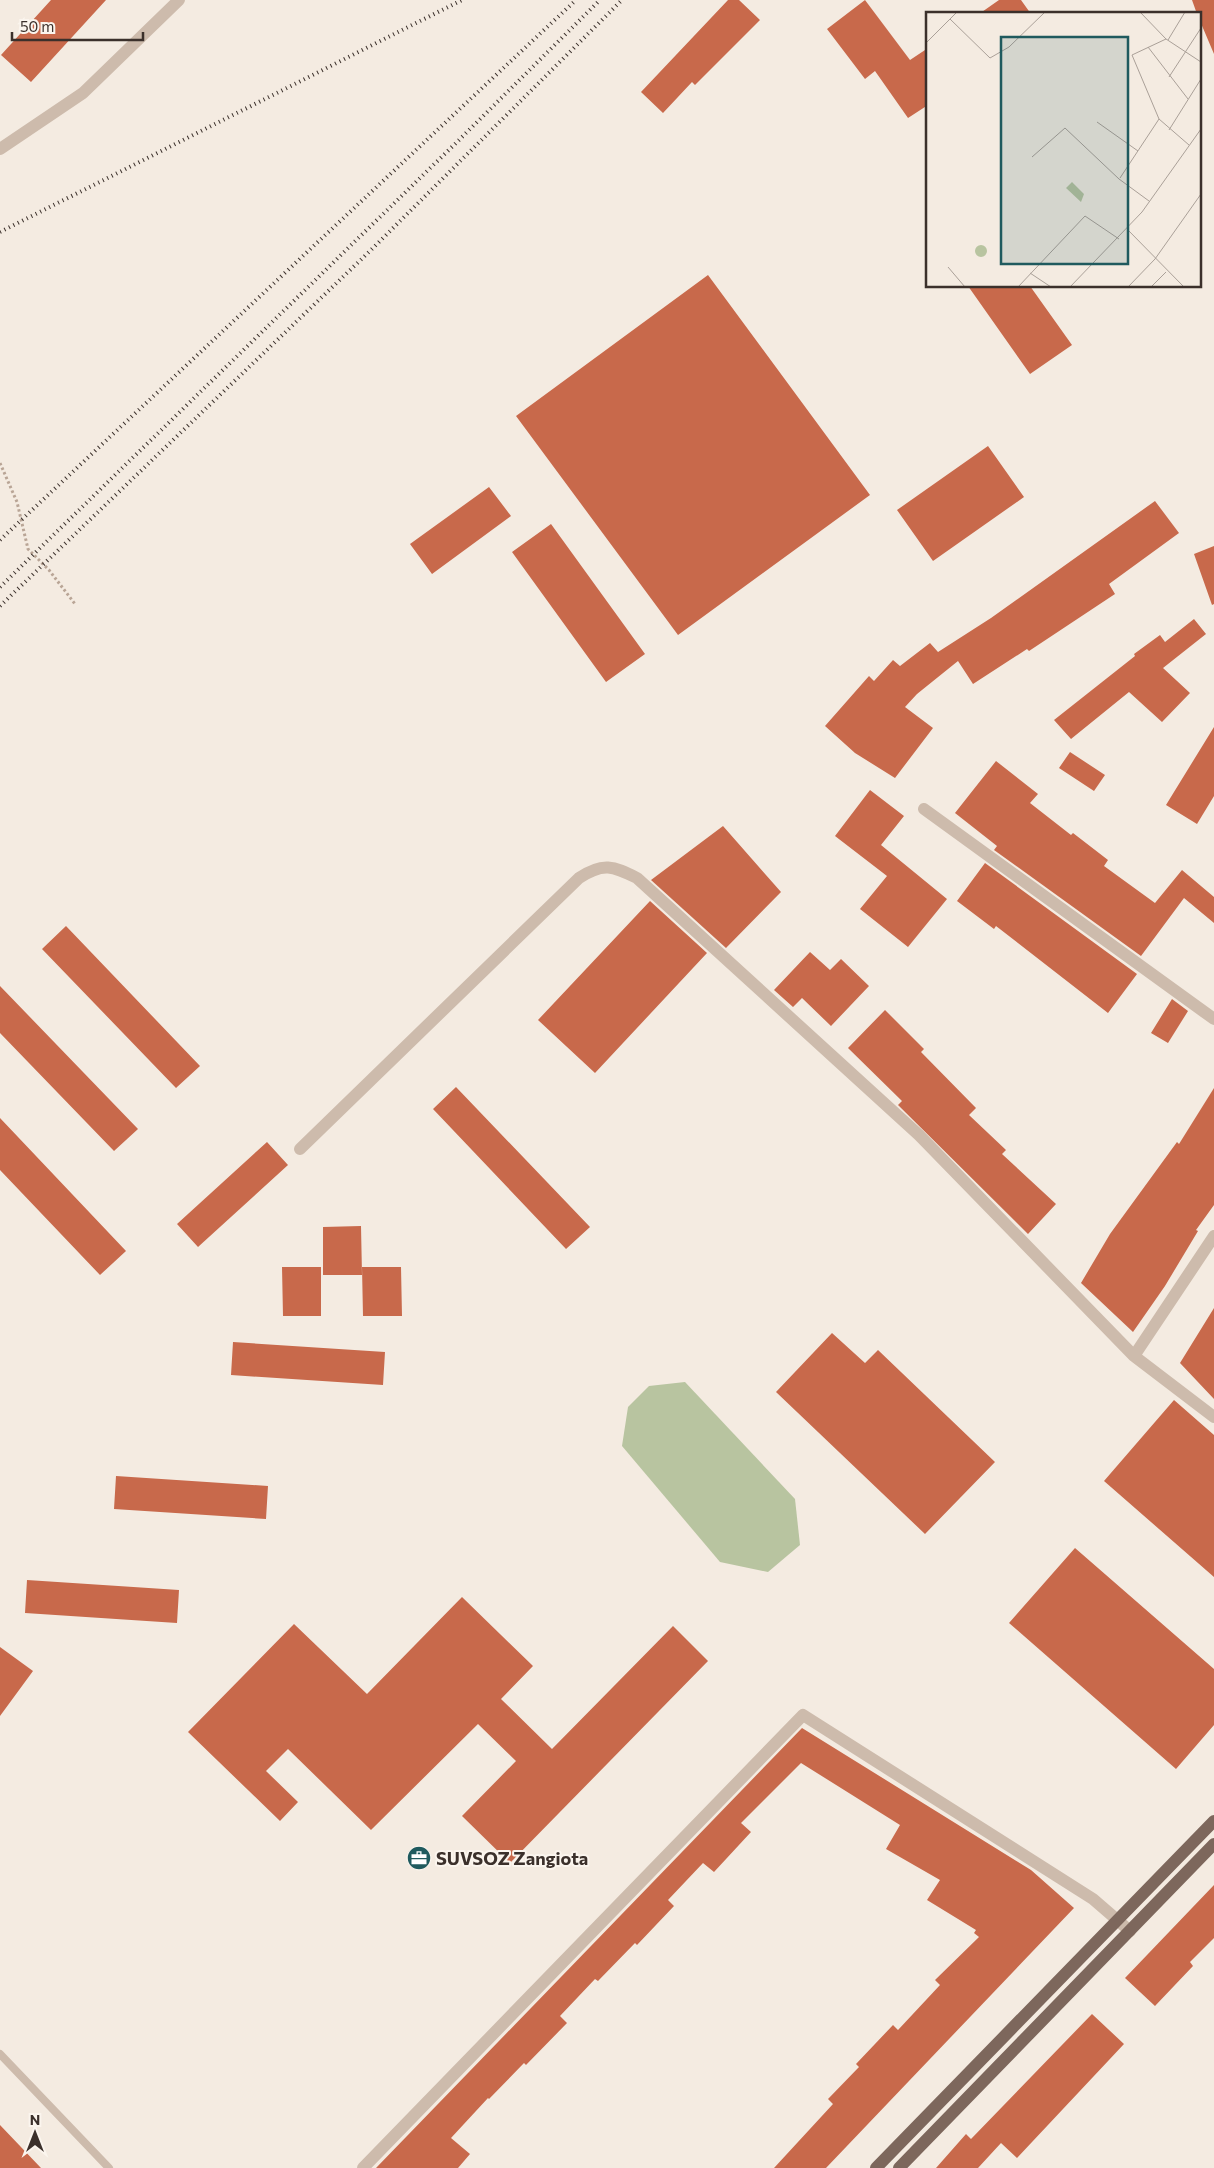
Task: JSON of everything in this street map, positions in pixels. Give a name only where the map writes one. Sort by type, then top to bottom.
[{"type":"main road","points":[[876,2168],[1214,1821]]},
{"type":"main road","points":[[899,2168],[1214,1844]]},
{"type":"street","points":[[0,150],[83,93],[179,0]]},
{"type":"street","points":[[924,809],[1214,1019]]},
{"type":"street","points":[[300,1149],[579,878],[594,868],[615,867],[637,878],[919,1135],[1134,1356],[1214,1417]]},
{"type":"street","points":[[1134,1356],[1214,1236]]},
{"type":"street","points":[[363,2168],[803,1714],[1093,1899],[1130,1931]]},
{"type":"lane","points":[[0,2054],[109,2168]]},
{"type":"path","points":[[0,463],[17,502],[28,548],[49,570],[75,604]]},
{"type":"green space","points":[[685,1382],[795,1499],[800,1545],[768,1572],[720,1562],[622,1446],[628,1407],[649,1386]]},
{"type":"building","points":[[51,0],[106,0],[31,82],[1,55]]},
{"type":"building","points":[[728,0],[739,0],[760,20],[695,85],[692,82],[663,113],[641,92]]},
{"type":"building","points":[[865,0],[910,60],[926,49],[926,106],[908,118],[875,71],[865,79],[827,29]]},
{"type":"building","points":[[999,0],[1021,0],[1030,12],[982,12]]},
{"type":"building","points":[[1192,0],[1214,0],[1214,54],[1202,26],[1202,12],[1196,12]]},
{"type":"building","points":[[708,275],[870,495],[678,635],[516,416]]},
{"type":"building","points":[[969,288],[1031,288],[1072,345],[1030,374]]},
{"type":"building","points":[[988,446],[1024,497],[933,561],[897,510]]},
{"type":"building","points":[[489,487],[511,516],[432,574],[410,544]]},
{"type":"building","points":[[1155,501],[1179,533],[1109,584],[1115,594],[1029,651],[1027,649],[973,684],[958,661],[917,694],[905,707],[933,728],[895,778],[855,753],[825,726],[869,676],[874,681],[893,660],[900,666],[930,643],[938,652],[991,618]]},
{"type":"building","points":[[551,524],[645,654],[606,682],[512,552]]},
{"type":"building","points":[[1214,546],[1214,604],[1212,605],[1194,554]]},
{"type":"building","points":[[1194,619],[1206,634],[1163,668],[1190,693],[1162,722],[1129,692],[1071,739],[1054,720],[1160,635],[1165,642]]},
{"type":"building","points":[[1214,727],[1214,796],[1197,824],[1166,805]]},
{"type":"building","points":[[1070,752],[1105,775],[1094,791],[1059,768]]},
{"type":"building","points":[[996,761],[1038,794],[1030,803],[1071,835],[1073,833],[1108,860],[1104,866],[1155,903],[1182,870],[1214,897],[1214,923],[1184,898],[1141,956],[994,850],[997,846],[955,813]]},
{"type":"building","points":[[870,790],[904,816],[881,845],[947,899],[908,947],[860,909],[887,876],[835,836]]},
{"type":"building","points":[[723,826],[781,892],[726,948],[651,880]]},
{"type":"building","points":[[985,863],[1137,974],[1108,1013],[996,926],[994,929],[957,901]]},
{"type":"building","points":[[650,901],[707,953],[595,1073],[538,1020]]},
{"type":"building","points":[[66,926],[200,1066],[176,1088],[42,949]]},
{"type":"building","points":[[810,952],[830,970],[841,959],[869,986],[831,1026],[802,998],[793,1007],[774,990]]},
{"type":"building","points":[[0,986],[138,1129],[114,1151],[0,1033]]},
{"type":"building","points":[[1172,999],[1188,1011],[1168,1043],[1151,1033]]},
{"type":"building","points":[[885,1010],[924,1049],[921,1052],[976,1108],[969,1115],[1006,1150],[1002,1154],[1056,1204],[1028,1234],[898,1105],[902,1101],[848,1048]]},
{"type":"building","points":[[456,1087],[590,1227],[566,1249],[433,1109]]},
{"type":"building","points":[[1214,1088],[1214,1205],[1196,1230],[1198,1231],[1165,1286],[1133,1332],[1081,1283],[1110,1234],[1177,1142],[1179,1144]]},
{"type":"building","points":[[0,1118],[126,1251],[100,1275],[0,1170]]},
{"type":"building","points":[[267,1142],[288,1165],[198,1247],[177,1224]]},
{"type":"building","points":[[361,1226],[362,1275],[323,1275],[323,1227]]},
{"type":"building","points":[[282,1267],[321,1267],[321,1316],[283,1316]]},
{"type":"building","points":[[362,1267],[401,1267],[402,1316],[363,1316]]},
{"type":"building","points":[[1214,1308],[1214,1399],[1180,1363]]},
{"type":"building","points":[[832,1333],[865,1363],[878,1350],[995,1462],[925,1534],[776,1392]]},
{"type":"building","points":[[233,1342],[385,1352],[383,1385],[231,1375]]},
{"type":"building","points":[[1174,1400],[1214,1435],[1214,1577],[1104,1481]]},
{"type":"building","points":[[116,1476],[268,1486],[266,1519],[114,1509]]},
{"type":"building","points":[[1075,1548],[1214,1669],[1214,1725],[1176,1769],[1009,1623]]},
{"type":"building","points":[[27,1580],[179,1590],[177,1623],[25,1613]]},
{"type":"building","points":[[462,1597],[533,1666],[501,1699],[552,1749],[673,1626],[708,1661],[510,1863],[462,1816],[516,1761],[478,1724],[371,1830],[288,1749],[266,1771],[298,1802],[280,1821],[188,1732],[294,1624],[367,1694]]},
{"type":"building","points":[[0,1647],[33,1671],[0,1716]]},
{"type":"building","points":[[802,1728],[1031,1870],[1074,1908],[826,2168],[774,2168],[833,2104],[828,2099],[859,2067],[856,2064],[893,2025],[898,2030],[940,1985],[935,1980],[979,1937],[974,1933],[976,1930],[927,1900],[940,1880],[886,1849],[900,1825],[801,1763],[741,1823],[751,1832],[714,1872],[703,1863],[668,1900],[674,1906],[637,1945],[635,1943],[598,1981],[595,1979],[560,2016],[567,2023],[526,2065],[524,2063],[488,2098],[451,2138],[470,2154],[458,2168],[376,2168]]},
{"type":"building","points":[[1214,1885],[1214,1938],[1190,1962],[1193,1966],[1155,2006],[1125,1978]]},
{"type":"building","points":[[1092,2014],[1124,2044],[1017,2158],[1001,2143],[978,2168],[936,2168],[966,2134],[971,2139]]},
{"type":"building","points":[[0,2125],[41,2168],[0,2168]]},
{"type":"railway","points":[[0,232],[462,0]]},
{"type":"railway","points":[[0,540],[576,0]]},
{"type":"railway","points":[[0,587],[456,143],[600,0]]},
{"type":"railway","points":[[0,606],[371,250],[622,0]]},
{"type":"place","name":"SUVSOZ Zangiota","points":[[419,1858]]}]
